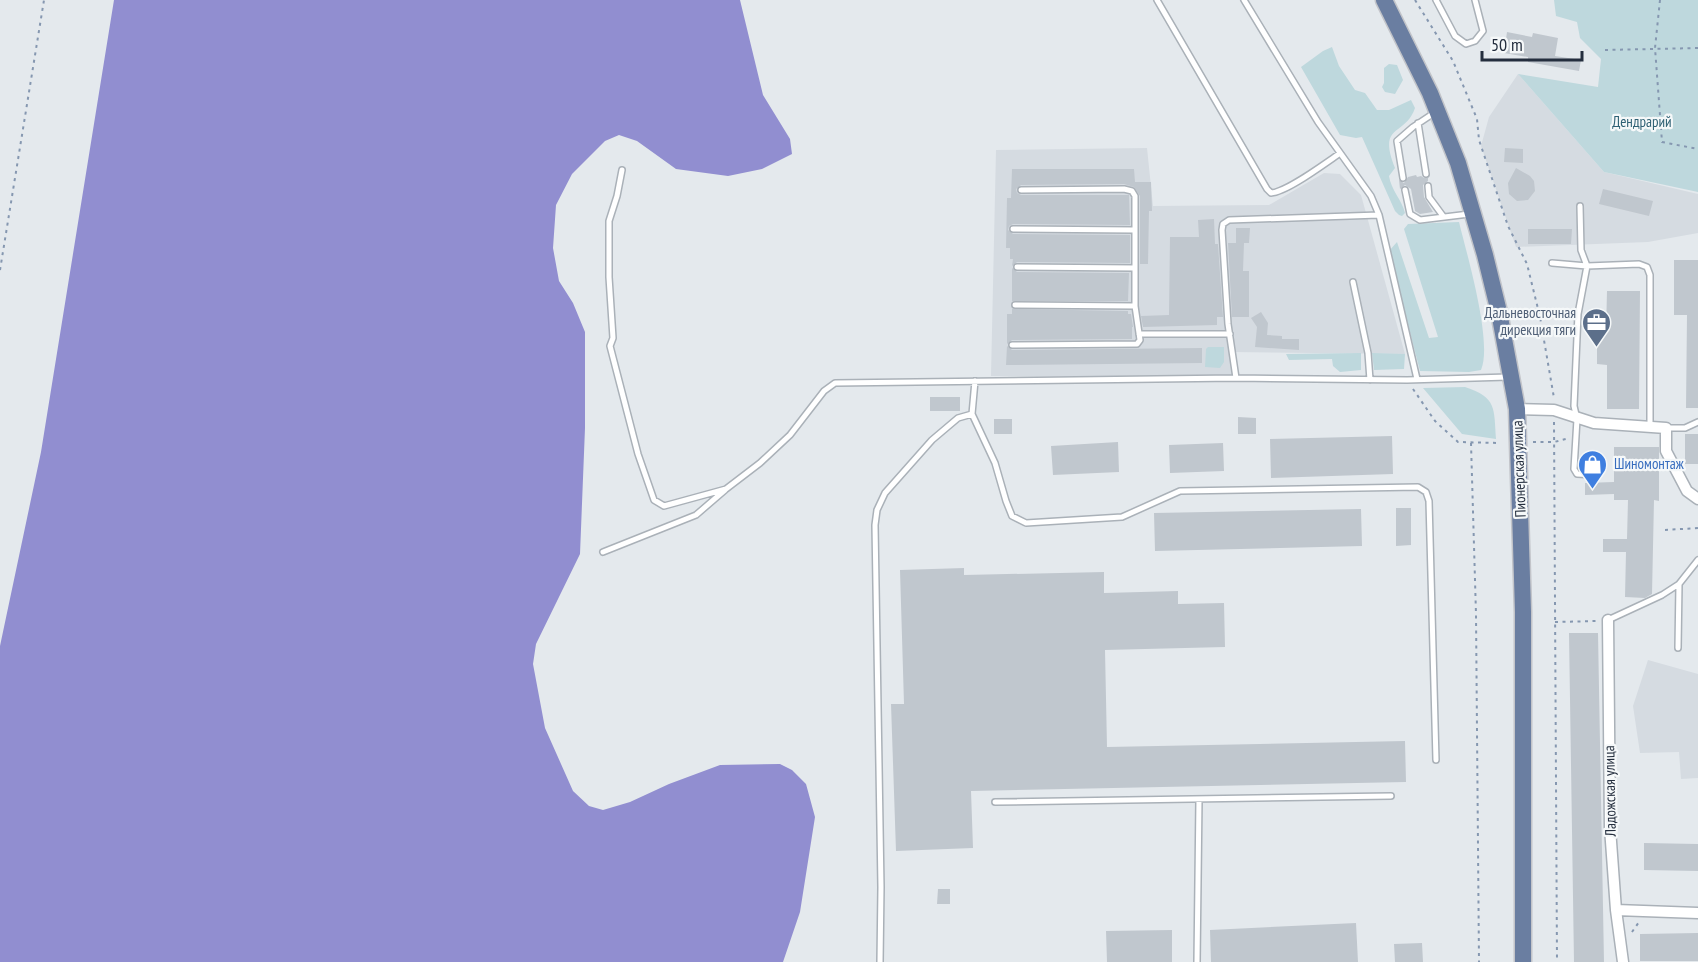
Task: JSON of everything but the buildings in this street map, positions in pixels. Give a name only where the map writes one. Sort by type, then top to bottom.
[{"type":"main road","name":"Пионерская улица","points":[[1384,0],[1410,49],[1458,163],[1474,213],[1499,312],[1517,409],[1523,612],[1523,962]]},
{"type":"street","points":[[1517,409],[1554,410],[1594,423],[1666,428],[1665,451],[1687,491],[1698,499]]},
{"type":"street","name":"Ладожская улица","points":[[1608,620],[1610,828],[1616,910],[1623,962]]},
{"type":"street","points":[[1616,910],[1698,913]]},
{"type":"lane","points":[[1157,0],[1271,193],[1276,193],[1296,182],[1339,154]]},
{"type":"lane","points":[[1244,0],[1339,154],[1371,196],[1379,215],[1417,380]]},
{"type":"lane","points":[[1436,0],[1455,36],[1466,44],[1475,41],[1483,31],[1476,1],[1484,0]]},
{"type":"lane","points":[[1403,178],[1397,141],[1418,123],[1438,111]]},
{"type":"lane","points":[[1418,123],[1426,174]]},
{"type":"lane","points":[[622,170],[609,221],[609,277],[613,338],[610,346],[638,454],[654,500],[664,506],[726,489]]},
{"type":"lane","points":[[1428,186],[1429,197],[1443,216]]},
{"type":"lane","points":[[1012,345],[1137,344],[1139,342],[1136,306],[1135,196],[1132,191],[1124,189],[1021,190]]},
{"type":"lane","points":[[1406,190],[1410,214],[1420,220],[1474,213]]},
{"type":"lane","points":[[1580,206],[1581,250],[1587,266],[1578,314],[1574,406],[1575,471],[1576,474],[1595,475]]},
{"type":"lane","points":[[1236,378],[1230,334],[1223,224],[1228,220],[1379,215]]},
{"type":"lane","points":[[1013,229],[1134,230]]},
{"type":"lane","points":[[1552,263],[1587,266],[1640,264],[1647,267],[1650,275],[1650,427]]},
{"type":"lane","points":[[1017,267],[1135,268]]},
{"type":"lane","points":[[1353,282],[1368,353],[1370,380]]},
{"type":"lane","points":[[1015,305],[1136,306]]},
{"type":"lane","points":[[1139,334],[1230,334]]},
{"type":"lane","points":[[603,552],[696,515],[760,463],[790,435],[825,391],[835,383],[1236,378],[1417,380],[1512,376]]},
{"type":"lane","points":[[975,381],[972,414],[995,463],[1012,516],[1026,522],[1122,517],[1180,491],[1418,487],[1426,492],[1429,501],[1436,760]]},
{"type":"lane","points":[[880,962],[881,887],[875,525],[877,510],[885,493],[932,440],[958,418],[972,414]]},
{"type":"lane","points":[[1666,428],[1685,428],[1698,422]]},
{"type":"lane","points":[[1608,620],[1679,584],[1698,560]]},
{"type":"lane","points":[[1678,648],[1679,584]]},
{"type":"lane","points":[[994,802],[1391,796]]},
{"type":"lane","points":[[1197,962],[1199,799]]},
{"type":"path","points":[[0,270],[44,0]]},
{"type":"path","points":[[1415,0],[1453,61],[1477,119],[1479,140],[1508,226],[1527,264],[1553,384],[1557,962]]},
{"type":"path","points":[[1660,0],[1655,48],[1662,142],[1698,149]]},
{"type":"path","points":[[1605,50],[1698,48]]},
{"type":"path","points":[[1407,380],[1435,421],[1458,442],[1499,443]]},
{"type":"path","points":[[1533,442],[1554,442]]},
{"type":"path","points":[[1471,443],[1476,614],[1479,962]]},
{"type":"path","points":[[1665,530],[1698,528]]},
{"type":"path","points":[[1555,622],[1608,620]]},
{"type":"path","points":[[1632,942],[1632,931],[1647,911]]},
{"type":"shaded area","points":[[114,0],[740,0],[763,95],[790,139],[792,154],[762,169],[728,176],[676,169],[637,141],[619,135],[605,141],[572,174],[556,205],[553,248],[559,281],[573,303],[585,332],[585,428],[580,554],[536,644],[533,664],[545,728],[573,791],[589,806],[603,810],[630,802],[669,784],[720,765],[780,764],[792,770],[806,784],[815,817],[800,912],[783,962],[0,962],[0,646],[41,452]]},
{"type":"shaded area","points":[[1518,74],[1604,172],[1698,194],[1698,233],[1648,242],[1516,247],[1481,146],[1489,117]]},
{"type":"shaded area","points":[[1147,148],[1153,206],[1269,205],[1324,173],[1340,174],[1361,195],[1405,354],[1232,352],[1232,378],[991,376],[996,150]]},
{"type":"shaded area","points":[[1648,660],[1698,674],[1698,778],[1681,779],[1679,752],[1640,753],[1633,706]]},
{"type":"green space","name":"Дендрарий","points":[[1554,0],[1698,0],[1698,192],[1604,172],[1518,74],[1598,87],[1601,59],[1580,38],[1577,22],[1556,16]]},
{"type":"green space","points":[[1332,47],[1339,66],[1355,90],[1365,93],[1377,110],[1389,110],[1411,100],[1415,108],[1411,117],[1394,132],[1389,144],[1395,168],[1389,176],[1404,208],[1405,213],[1402,216],[1395,211],[1362,137],[1340,135],[1301,67]]},
{"type":"green space","points":[[1389,64],[1397,65],[1403,80],[1395,94],[1385,92],[1382,87],[1384,68]]},
{"type":"green space","points":[[1459,222],[1473,276],[1484,340],[1481,370],[1469,372],[1420,371],[1389,251],[1397,242],[1429,338],[1438,337],[1404,229],[1408,224]]},
{"type":"green space","points":[[1208,347],[1224,347],[1224,362],[1220,368],[1205,367]]},
{"type":"green space","points":[[1361,353],[1361,370],[1340,372],[1333,366],[1332,359],[1289,360],[1286,354]]},
{"type":"green space","points":[[1372,353],[1405,354],[1404,369],[1374,370]]},
{"type":"green space","points":[[1465,387],[1483,395],[1492,406],[1496,439],[1462,434],[1423,388]]},
{"type":"place","name":"Дальневосточная дирекция тяги","points":[[1597,348]]},
{"type":"place","name":"Шиномонтаж","points":[[1593,490]]}]
